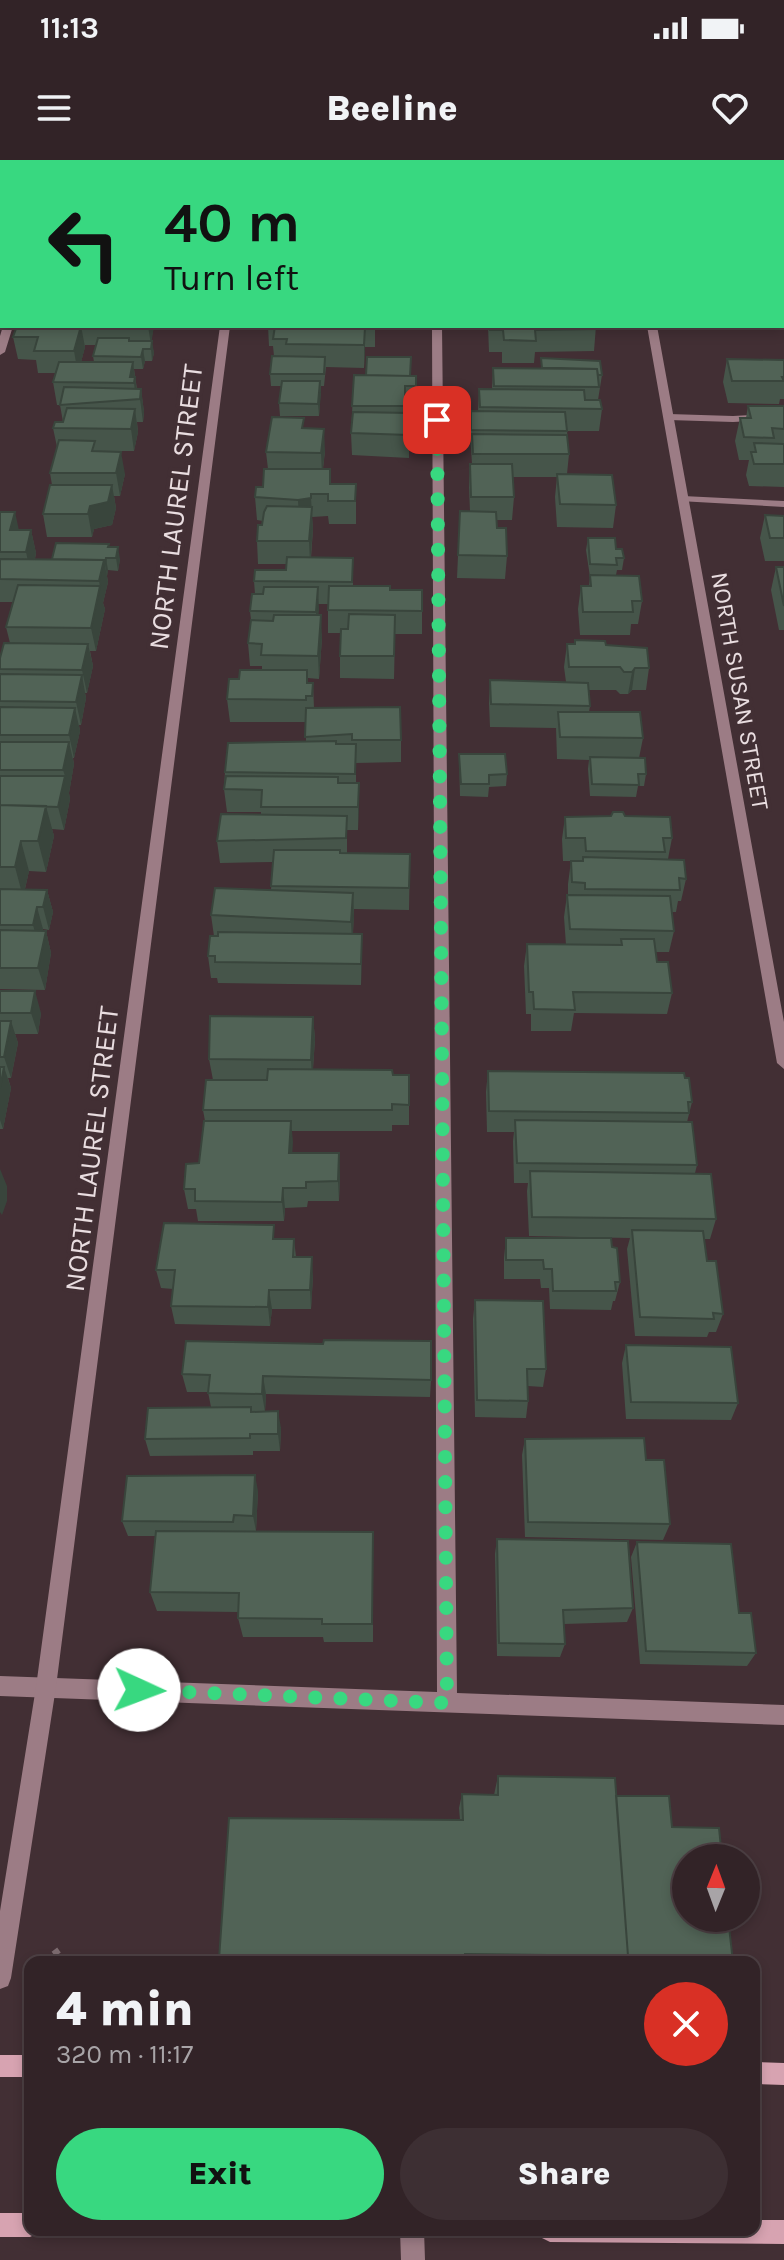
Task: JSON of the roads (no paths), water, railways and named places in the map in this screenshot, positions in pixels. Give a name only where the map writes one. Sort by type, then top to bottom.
[{"type":"main road","points":[[0,2066],[24,2066]]},
{"type":"main road","points":[[760,2073],[784,2074]]},
{"type":"main road","points":[[0,2225],[24,2225]]},
{"type":"main road","points":[[760,2232],[784,2232]]},
{"type":"street","points":[[0,352],[7,328]]},
{"type":"street","name":"NORTH LAUREL STREET","points":[[0,1978],[46,1687],[225,328]]},
{"type":"street","points":[[437,328],[447,1703]]},
{"type":"street","name":"NORTH SUSAN STREET","points":[[652,328],[784,1063]]},
{"type":"street","points":[[669,417],[733,419],[784,416]]},
{"type":"street","points":[[683,499],[784,504]]},
{"type":"street","points":[[0,1686],[784,1715]]},
{"type":"street","points":[[412,2236],[413,2260]]}]
